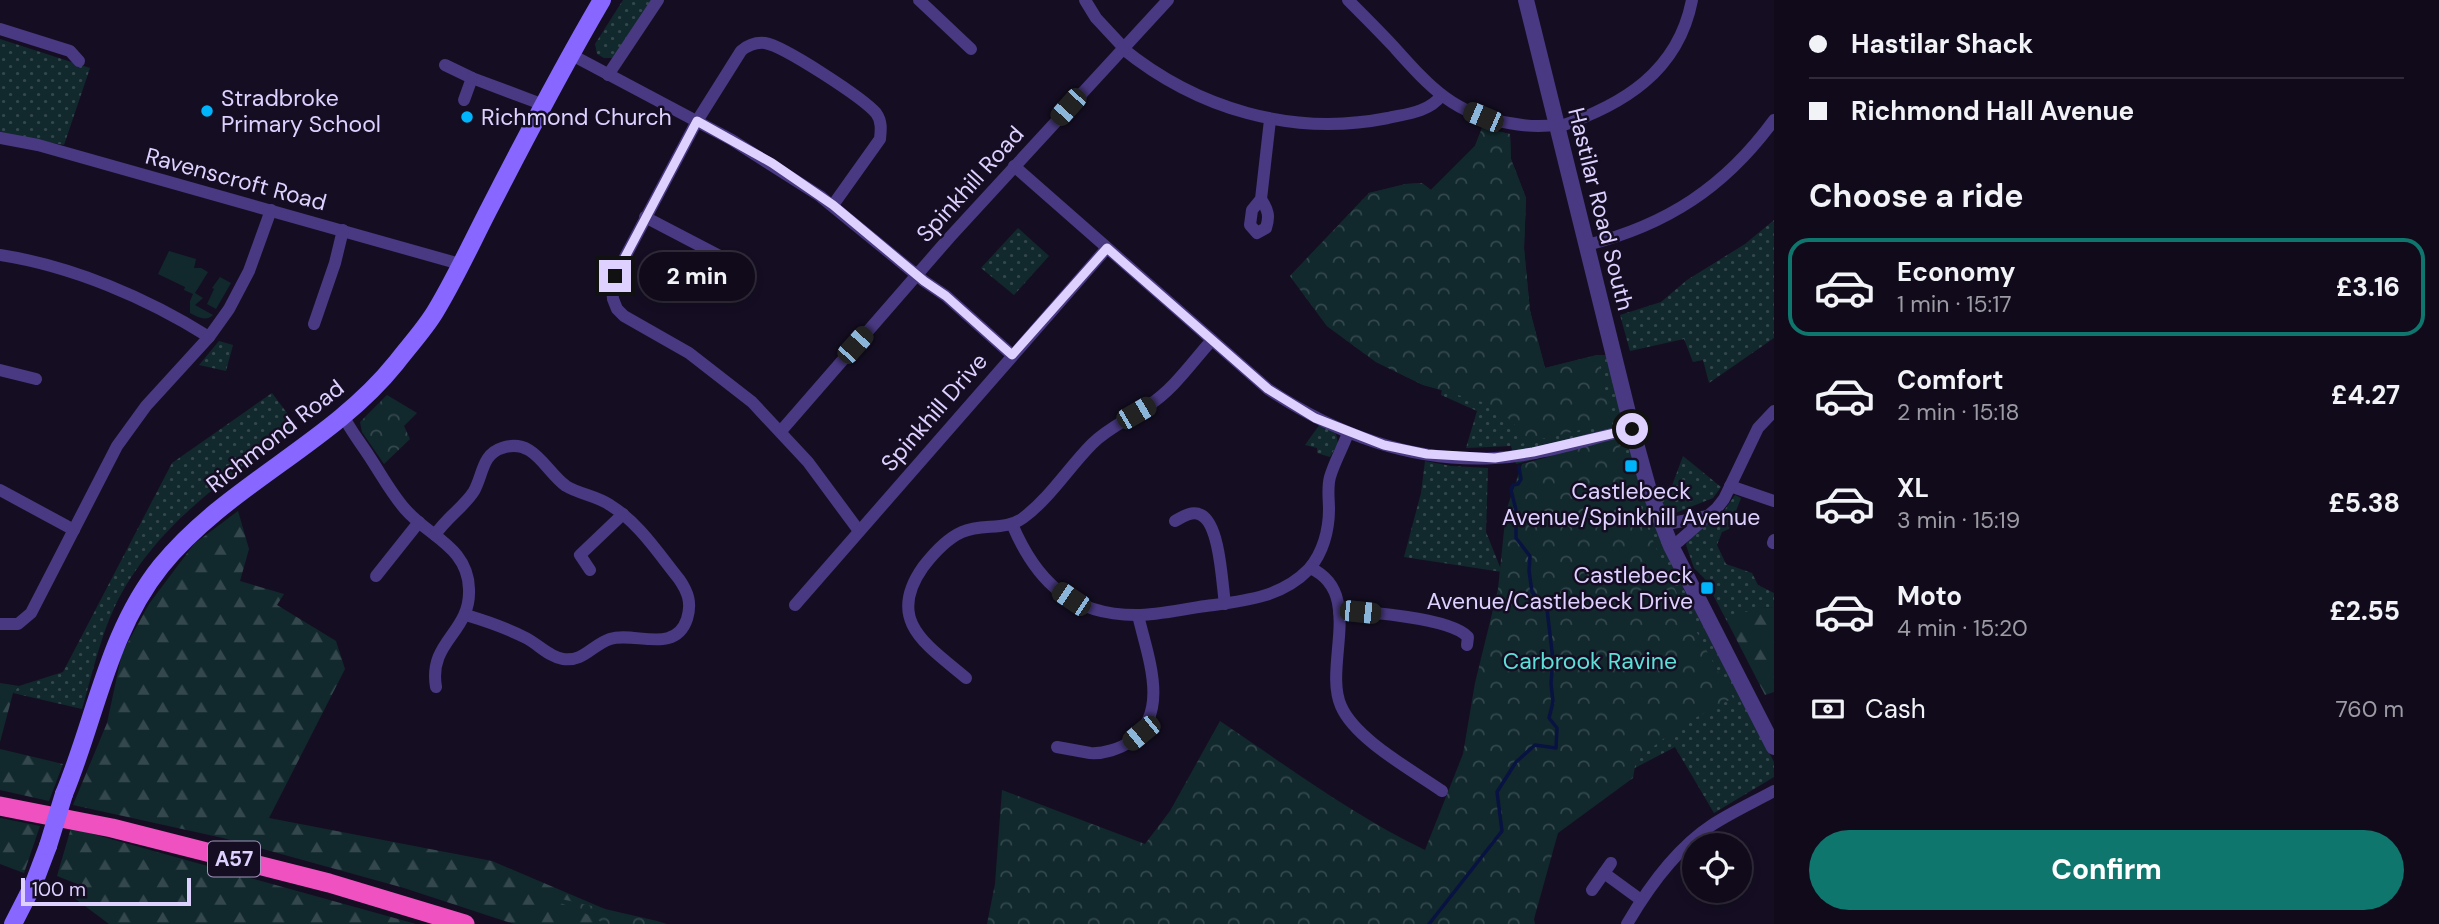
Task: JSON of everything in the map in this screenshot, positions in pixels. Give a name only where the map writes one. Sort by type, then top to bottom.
[{"type":"highway","name":"A57","points":[[0,806],[112,828],[329,883],[465,924]]},
{"type":"main road","name":"Richmond Road","points":[[13,924],[34,883],[48,846],[111,657],[142,593],[180,546],[234,498],[343,415],[395,365],[434,314],[570,54],[602,0]]},
{"type":"street","points":[[608,75],[658,0]]},
{"type":"street","points":[[919,0],[971,50]]},
{"type":"street","points":[[1085,0],[1096,18],[1122,48],[1174,84],[1209,101],[1270,120],[1324,124],[1360,123],[1429,107],[1441,96]]},
{"type":"street","name":"Spinkhill Road","points":[[781,431],[1014,166],[1168,0]]},
{"type":"street","points":[[1349,0],[1441,96],[1456,106],[1483,117],[1536,127],[1558,126],[1596,114],[1640,88],[1668,57],[1680,37],[1692,0]]},
{"type":"street","name":"Hastilar Road South","points":[[1526,0],[1632,429],[1662,525],[1774,747]]},
{"type":"street","points":[[0,29],[70,51],[79,61]]},
{"type":"street","points":[[833,205],[876,148],[881,130],[877,115],[867,105],[816,70],[775,46],[758,43],[749,45],[741,51],[697,121],[645,217],[612,287],[617,309],[632,323],[688,354],[752,402],[808,462],[859,531]]},
{"type":"street","points":[[570,54],[772,163],[833,205],[946,296],[1012,355]]},
{"type":"street","points":[[444,65],[544,105]]},
{"type":"street","points":[[464,100],[472,78]]},
{"type":"street","points":[[1261,199],[1270,120]]},
{"type":"street","points":[[1587,245],[1631,232],[1686,206],[1737,166],[1774,120]]},
{"type":"street","name":"Ravenscroft Road","points":[[0,138],[38,145],[460,264]]},
{"type":"street","points":[[1014,166],[1268,389],[1307,414],[1348,433],[1413,452],[1461,458],[1495,458],[1632,429]]},
{"type":"street","points":[[0,624],[20,623],[31,613],[107,463],[124,435],[146,406],[209,337],[229,309],[249,271],[271,210]]},
{"type":"street","points":[[645,217],[737,265]]},
{"type":"street","points":[[314,324],[343,230]]},
{"type":"street","name":"Spinkhill Drive","points":[[795,605],[1107,248]]},
{"type":"street","points":[[0,255],[88,279],[165,313],[209,337]]},
{"type":"street","points":[[966,678],[914,629],[908,613],[908,595],[913,582],[944,544],[963,531],[1012,524],[1036,507],[1102,435],[1160,396],[1212,340]]},
{"type":"street","points":[[0,370],[36,379]]},
{"type":"street","points":[[1671,545],[1708,516],[1724,499],[1758,428],[1774,411]]},
{"type":"street","points":[[343,415],[353,435],[395,496],[419,523],[457,553],[465,566],[469,587],[466,615],[441,649],[436,663],[436,687]]},
{"type":"street","points":[[1012,524],[1037,572],[1055,589],[1088,607],[1111,613],[1138,615],[1225,604],[1270,595],[1285,588],[1310,568],[1324,542],[1328,527],[1330,477],[1348,433]]},
{"type":"street","points":[[435,535],[449,516],[468,499],[488,458],[494,452],[510,446],[534,452],[565,485],[599,498],[623,514],[679,579],[688,596],[689,611],[685,624],[670,637],[651,640],[618,637],[602,642],[576,659],[559,659],[513,632],[466,615]]},
{"type":"street","points":[[1730,486],[1774,501]]},
{"type":"street","points":[[0,489],[74,530]]},
{"type":"street","points":[[1175,521],[1195,513],[1202,515],[1209,522],[1215,537],[1225,604]]},
{"type":"street","points":[[590,570],[580,555],[623,514]]},
{"type":"street","points":[[1662,525],[1708,516]]},
{"type":"street","points":[[376,576],[419,523]]},
{"type":"street","points":[[1310,568],[1324,576],[1331,585],[1339,612],[1337,687],[1347,718],[1362,733],[1442,791]]},
{"type":"street","points":[[1339,612],[1389,615],[1457,628],[1468,637],[1467,645]]},
{"type":"street","points":[[1057,747],[1090,753],[1116,749],[1128,744],[1141,733],[1153,708],[1153,681],[1138,615]]},
{"type":"street","points":[[1428,781],[1436,769]]},
{"type":"street","points":[[1627,924],[1641,900],[1682,851],[1711,826],[1774,791]]},
{"type":"street","points":[[1592,890],[1608,868],[1641,900]]},
{"type":"green space","points":[[623,0],[653,0],[613,58],[604,58],[597,54],[595,44]]},
{"type":"green space","points":[[0,39],[90,68],[64,145],[0,133]]},
{"type":"green space","points":[[1482,128],[1510,134],[1511,159],[1526,198],[1524,248],[1530,311],[1545,368],[1607,355],[1640,487],[1650,502],[1667,499],[1683,456],[1721,487],[1713,498],[1653,522],[1680,582],[1774,762],[1774,777],[1714,813],[1675,747],[1610,781],[1558,453],[1516,464],[1511,446],[1466,448],[1477,411],[1441,395],[1442,389],[1423,385],[1376,362],[1327,326],[1290,276],[1369,193],[1422,183],[1431,190],[1475,146]]},
{"type":"green space","points":[[1482,128],[1510,134],[1511,159],[1526,198],[1524,248],[1530,311],[1545,368],[1597,355],[1613,422],[1611,423],[1520,444],[1515,425],[1504,414],[1482,402],[1423,385],[1376,362],[1327,326],[1290,276],[1369,193],[1422,183],[1431,190],[1475,146]]},
{"type":"green space","points":[[1774,220],[1774,338],[1709,383],[1703,360],[1693,362],[1684,339],[1630,351],[1620,315],[1661,302],[1687,280],[1745,244]]},
{"type":"green space","points":[[1018,228],[1049,256],[1014,295],[981,268]]},
{"type":"green space","points":[[169,251],[196,259],[194,268],[208,272],[195,293],[203,298],[195,305],[213,315],[210,317],[202,318],[190,313],[193,294],[184,290],[185,287],[158,274]]},
{"type":"green space","points":[[220,277],[231,283],[216,309],[207,304],[214,289],[212,288]]},
{"type":"green space","points":[[219,341],[233,345],[226,371],[199,365]]},
{"type":"green space","points":[[272,393],[296,425],[194,505],[151,551],[115,606],[82,709],[13,693],[19,686],[63,672],[172,463]]},
{"type":"green space","points":[[387,395],[417,413],[404,426],[410,439],[384,464],[362,432],[360,422]]},
{"type":"green space","points":[[1320,424],[1336,434],[1338,443],[1330,457],[1317,453],[1317,448],[1305,445]]},
{"type":"green space","name":"Carbrook Ravine","points":[[1617,438],[1652,539],[1733,698],[1680,726],[1636,760],[1633,778],[1558,833],[1534,919],[1535,924],[987,924],[995,884],[1002,790],[1145,844],[1170,811],[1220,721],[1346,806],[1425,850],[1463,754],[1475,683],[1498,589],[1506,511],[1522,464]]},
{"type":"green space","points":[[1425,461],[1488,468],[1486,532],[1502,572],[1404,557],[1421,493]]},
{"type":"green space","points":[[1735,495],[1741,498],[1729,529],[1722,532],[1717,545],[1726,564],[1752,573],[1758,585],[1774,593],[1774,608],[1762,607],[1729,625],[1704,578],[1694,568],[1686,545],[1690,533],[1721,515]]},
{"type":"green space","points":[[238,511],[249,549],[240,581],[284,594],[277,605],[336,641],[345,669],[269,818],[492,861],[640,924],[514,924],[404,888],[223,838],[73,805],[107,723],[122,653],[149,604],[194,544]]},
{"type":"green space","points":[[1762,607],[1774,608],[1774,692],[1765,695],[1729,625],[1739,614]]},
{"type":"green space","points":[[0,683],[19,686],[13,693],[0,742]]},
{"type":"green space","points":[[0,749],[63,764],[49,801],[0,790]]},
{"type":"green space","points":[[0,818],[40,826],[24,873],[0,864]]},
{"type":"green space","points":[[71,828],[416,924],[109,924],[73,897],[80,885],[57,876]]},
{"type":"green space","points":[[531,892],[667,924],[605,924],[579,910]]},
{"type":"waterway","points":[[1429,924],[1502,831],[1497,792],[1516,762],[1535,745],[1556,748],[1557,728],[1549,718],[1553,702],[1553,660],[1547,609],[1532,592],[1530,556],[1516,538],[1516,510],[1511,490],[1521,479],[1519,467]]},
{"type":"place","name":"Stradbroke Primary School","points":[[207,111]]},
{"type":"place","name":"Richmond Church","points":[[467,117]]},
{"type":"place","name":"Castlebeck Avenue/Spinkhill Avenue","points":[[1631,466]]},
{"type":"place","name":"Castlebeck Avenue/Castlebeck Drive","points":[[1707,588]]},
{"type":"route","points":[[615,276],[697,121],[772,163],[833,205],[924,281],[946,296],[1012,355],[1107,248],[1268,389],[1298,409],[1348,433],[1413,452],[1461,458],[1495,458],[1515,456],[1632,429]]}]
